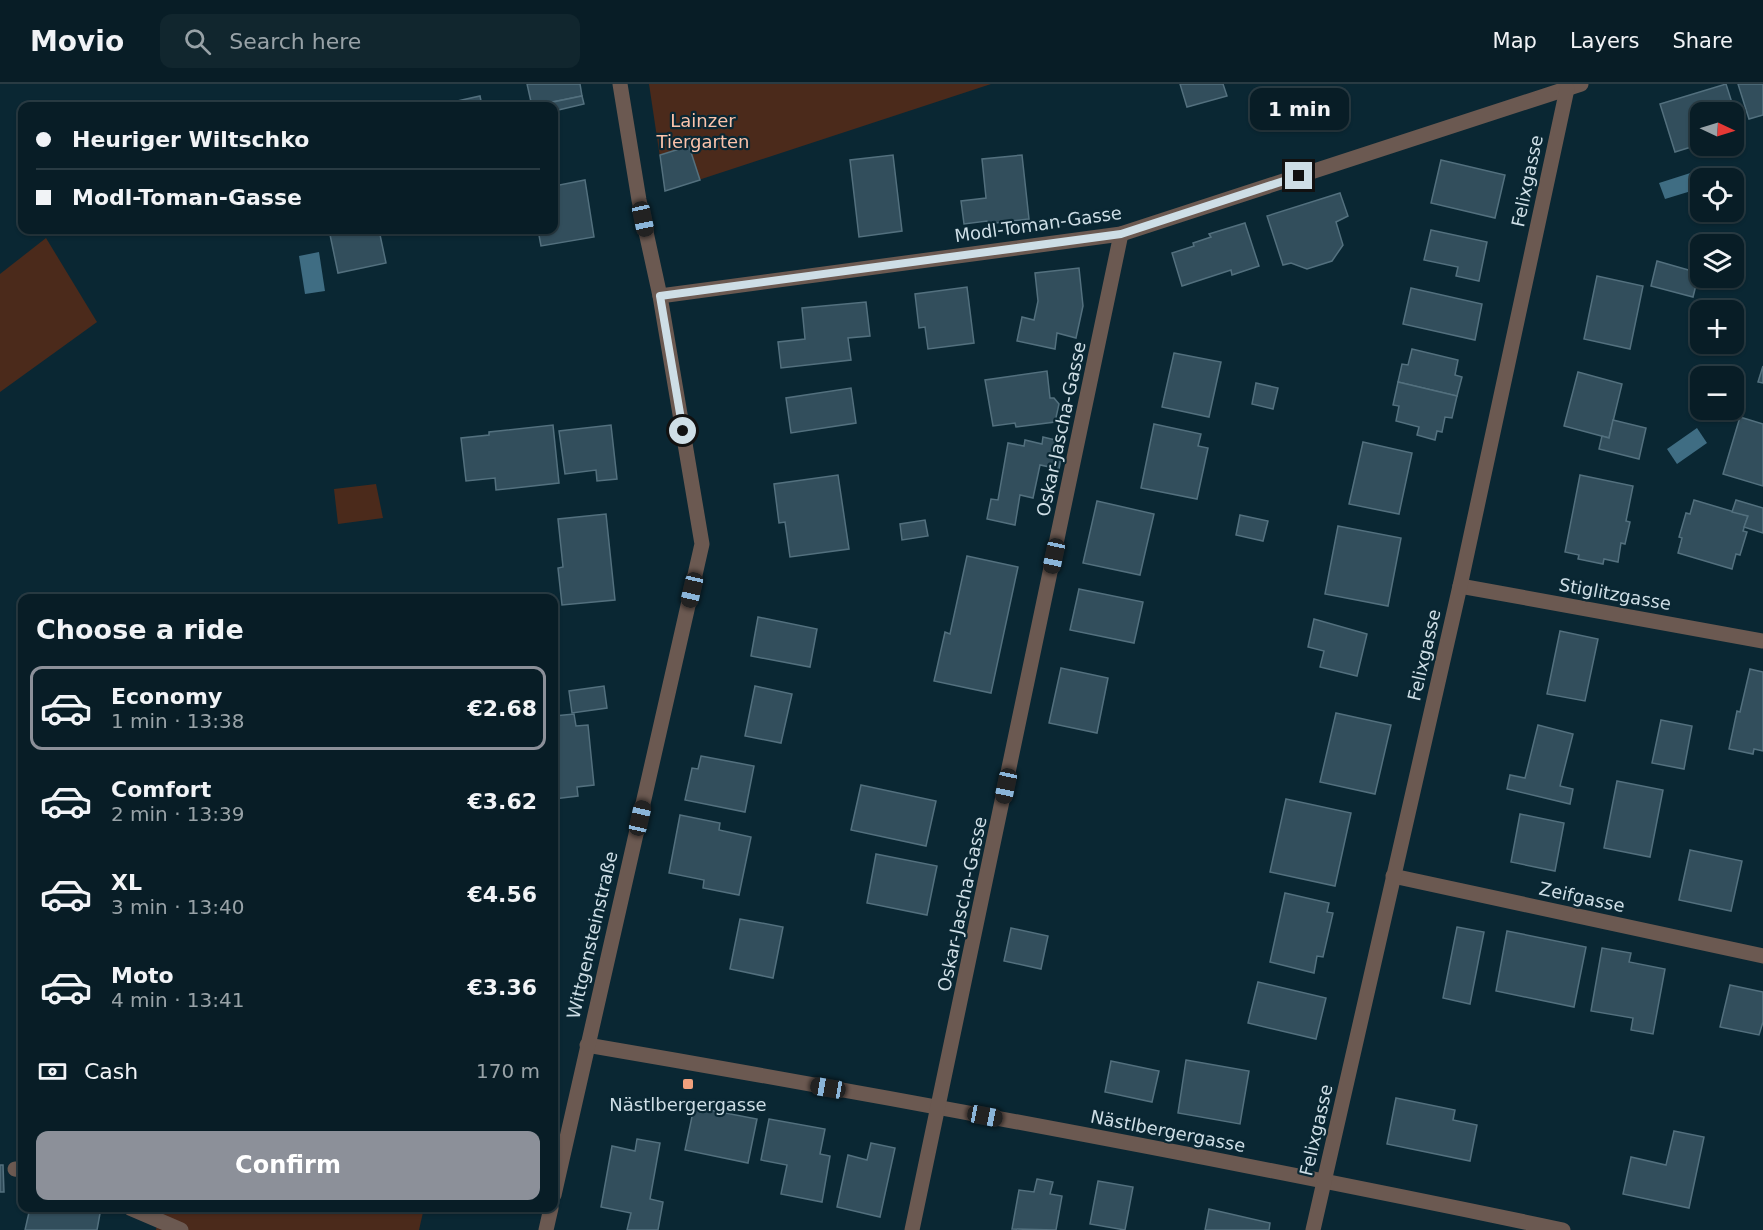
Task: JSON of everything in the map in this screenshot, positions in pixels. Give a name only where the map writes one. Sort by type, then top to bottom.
[{"type":"street","name":"Wittgensteinstraße","points":[[558,1177],[702,544],[660,296],[639,200],[620,84]]},
{"type":"street","name":"Modl-Toman-Gasse","points":[[660,296],[1121,234],[1574,86]]},
{"type":"street","name":"Felixgasse","points":[[1313,1230],[1574,86]]},
{"type":"street","name":"Oskar-Jascha-Gasse","points":[[912,1230],[1121,234]]},
{"type":"street","name":"Stiglitzgasse","points":[[1460,586],[1762,636]]},
{"type":"street","name":"Zeifgasse","points":[[1393,876],[1763,956]]},
{"type":"street","name":"Nästlbergergasse","points":[[587,1045],[939,1107],[1325,1180],[1563,1230]]},
{"type":"street","points":[[143,1212],[181,1230]]},
{"type":"street","points":[[546,1230],[550,1212]]},
{"type":"green space","name":"Lainzer Tiergarten","points":[[649,84],[991,84],[665,191]]},
{"type":"green space","points":[[46,238],[97,322],[0,392],[0,274]]},
{"type":"green space","points":[[376,484],[383,518],[338,524],[334,489]]},
{"type":"green space","points":[[159,1212],[423,1212],[419,1230],[156,1230]]},
{"type":"water","points":[[1690,173],[1690,191],[1665,199],[1659,183]]},
{"type":"water","points":[[319,252],[325,291],[305,294],[299,256]]},
{"type":"water","points":[[1697,428],[1707,443],[1677,464],[1667,449]]},
{"type":"building","points":[[527,84],[580,84],[582,96],[552,102],[531,102]]},
{"type":"building","points":[[1180,84],[1223,84],[1227,96],[1187,107]]},
{"type":"building","points":[[1726,84],[1732,102],[1690,102],[1690,147],[1675,152],[1660,104]]},
{"type":"building","points":[[1738,84],[1763,84],[1763,115],[1749,119]]},
{"type":"building","points":[[480,96],[481,102],[453,102]]},
{"type":"building","points":[[582,96],[584,104],[558,110],[558,102],[553,102]]},
{"type":"building","points":[[689,146],[700,180],[665,191],[660,155]]},
{"type":"building","points":[[893,155],[902,231],[859,237],[850,160]]},
{"type":"building","points":[[1022,155],[1029,219],[988,224],[987,221],[964,224],[961,201],[986,198],[982,159]]},
{"type":"building","points":[[1441,160],[1505,175],[1495,218],[1431,203]]},
{"type":"building","points":[[585,180],[594,237],[541,246],[539,234],[558,234],[558,185]]},
{"type":"building","points":[[1340,193],[1348,216],[1336,222],[1343,245],[1332,261],[1307,269],[1291,263],[1283,265],[1267,216]]},
{"type":"building","points":[[1245,223],[1259,266],[1232,275],[1231,270],[1182,286],[1172,253],[1194,246],[1193,243],[1211,237],[1209,234]]},
{"type":"building","points":[[1431,230],[1487,242],[1479,281],[1456,276],[1458,267],[1424,260]]},
{"type":"building","points":[[330,234],[380,234],[386,263],[338,273]]},
{"type":"building","points":[[1657,261],[1690,270],[1690,288],[1695,288],[1693,297],[1651,286]]},
{"type":"building","points":[[1079,268],[1083,306],[1076,338],[1057,333],[1055,349],[1017,341],[1022,317],[1034,320],[1038,301],[1035,273]]},
{"type":"building","points":[[1597,276],[1643,286],[1630,349],[1584,339]]},
{"type":"building","points":[[967,287],[974,343],[928,349],[925,327],[919,328],[915,294]]},
{"type":"building","points":[[1411,288],[1482,304],[1475,340],[1403,324]]},
{"type":"building","points":[[866,302],[870,336],[848,338],[851,360],[781,368],[778,342],[805,339],[802,308]]},
{"type":"building","points":[[1412,349],[1458,360],[1455,375],[1462,377],[1457,396],[1398,382],[1402,364],[1408,365]]},
{"type":"building","points":[[1174,353],[1221,362],[1209,417],[1162,407]]},
{"type":"building","points":[[1763,366],[1763,383],[1758,382]]},
{"type":"building","points":[[1047,371],[1050,398],[1054,398],[1059,404],[1055,422],[1016,427],[1015,423],[993,426],[985,380]]},
{"type":"building","points":[[1578,372],[1622,384],[1609,438],[1564,426]]},
{"type":"building","points":[[1398,382],[1457,396],[1452,418],[1445,417],[1442,432],[1437,431],[1435,440],[1417,435],[1419,427],[1396,421],[1399,406],[1393,405]]},
{"type":"building","points":[[1256,383],[1278,388],[1273,409],[1252,404]]},
{"type":"building","points":[[851,388],[856,423],[791,433],[786,398]]},
{"type":"building","points":[[1744,418],[1763,424],[1763,486],[1723,474],[1739,420]]},
{"type":"building","points":[[1613,420],[1646,428],[1639,459],[1599,449],[1602,436],[1609,438]]},
{"type":"building","points":[[1154,424],[1201,434],[1198,446],[1208,448],[1197,499],[1141,488]]},
{"type":"building","points":[[553,425],[559,483],[496,490],[495,478],[466,481],[461,438],[489,435],[489,432]]},
{"type":"building","points":[[611,425],[617,479],[597,481],[596,470],[565,474],[559,431]]},
{"type":"building","points":[[1043,437],[1064,442],[1059,469],[1040,465],[1033,498],[1020,495],[1015,525],[987,519],[991,499],[998,500],[1008,443],[1024,446],[1025,440],[1042,444]]},
{"type":"building","points":[[1363,442],[1412,453],[1399,514],[1349,504]]},
{"type":"building","points":[[838,475],[849,549],[790,557],[785,522],[779,523],[774,484]]},
{"type":"building","points":[[1580,475],[1633,486],[1626,521],[1630,522],[1625,544],[1621,543],[1618,562],[1604,559],[1603,564],[1578,559],[1579,555],[1565,552]]},
{"type":"building","points":[[1694,500],[1748,516],[1743,531],[1747,532],[1740,555],[1736,554],[1732,569],[1678,553],[1682,538],[1679,537],[1686,513],[1690,514]]},
{"type":"building","points":[[1736,500],[1763,508],[1763,533],[1744,527],[1748,516],[1732,512]]},
{"type":"building","points":[[1097,501],[1154,514],[1140,575],[1083,563]]},
{"type":"building","points":[[606,514],[615,600],[562,605],[558,568],[563,567],[558,519]]},
{"type":"building","points":[[1240,515],[1268,521],[1263,541],[1236,535]]},
{"type":"building","points":[[925,520],[928,536],[902,540],[900,524]]},
{"type":"building","points":[[1338,526],[1401,538],[1388,606],[1325,594]]},
{"type":"building","points":[[967,556],[1018,567],[991,693],[934,681],[945,632],[950,634]]},
{"type":"building","points":[[1079,589],[1143,602],[1134,643],[1070,630]]},
{"type":"building","points":[[758,617],[817,629],[810,667],[751,656]]},
{"type":"building","points":[[1314,619],[1367,634],[1357,676],[1320,667],[1324,651],[1308,647]]},
{"type":"building","points":[[1560,631],[1598,639],[1585,701],[1547,694]]},
{"type":"building","points":[[1061,668],[1108,678],[1097,733],[1049,723]]},
{"type":"building","points":[[1750,669],[1763,672],[1763,751],[1754,749],[1753,754],[1729,749],[1737,711],[1740,712]]},
{"type":"building","points":[[604,686],[607,708],[572,713],[569,691]]},
{"type":"building","points":[[755,686],[792,694],[781,743],[745,736]]},
{"type":"building","points":[[1336,713],[1391,725],[1375,794],[1320,782]]},
{"type":"building","points":[[574,714],[576,726],[588,725],[594,785],[577,787],[578,796],[558,798],[558,716]]},
{"type":"building","points":[[1661,720],[1692,726],[1684,769],[1652,763]]},
{"type":"building","points":[[1538,725],[1573,734],[1560,786],[1573,789],[1570,804],[1507,789],[1510,775],[1525,778]]},
{"type":"building","points":[[701,756],[754,766],[745,812],[685,800],[692,768],[698,769]]},
{"type":"building","points":[[1617,781],[1663,790],[1650,857],[1604,848]]},
{"type":"building","points":[[861,785],[936,801],[926,846],[851,830]]},
{"type":"building","points":[[1286,799],[1351,813],[1335,886],[1270,872]]},
{"type":"building","points":[[1520,814],[1564,823],[1555,871],[1511,862]]},
{"type":"building","points":[[680,815],[720,823],[719,830],[751,837],[739,895],[703,888],[704,880],[669,873]]},
{"type":"building","points":[[1690,850],[1742,861],[1731,911],[1679,900]]},
{"type":"building","points":[[876,854],[937,866],[927,915],[867,903]]},
{"type":"building","points":[[1285,893],[1329,903],[1327,912],[1333,913],[1323,957],[1317,956],[1314,973],[1270,962]]},
{"type":"building","points":[[740,919],[783,927],[773,978],[730,969]]},
{"type":"building","points":[[1457,927],[1484,932],[1470,1004],[1443,998]]},
{"type":"building","points":[[1011,928],[1048,936],[1041,969],[1004,961]]},
{"type":"building","points":[[1507,931],[1586,947],[1574,1007],[1496,991]]},
{"type":"building","points":[[1602,948],[1631,953],[1629,962],[1665,969],[1653,1034],[1631,1030],[1633,1018],[1591,1011]]},
{"type":"building","points":[[1258,982],[1326,998],[1316,1039],[1248,1023]]},
{"type":"building","points":[[1730,985],[1763,992],[1763,1022],[1759,1035],[1720,1027]]},
{"type":"building","points":[[1186,1060],[1249,1071],[1240,1124],[1178,1113]]},
{"type":"building","points":[[1111,1061],[1159,1071],[1152,1102],[1105,1092]]},
{"type":"building","points":[[1396,1098],[1455,1110],[1453,1120],[1477,1125],[1470,1161],[1387,1144]]},
{"type":"building","points":[[694,1107],[757,1119],[748,1163],[685,1150]]},
{"type":"building","points":[[769,1119],[825,1129],[820,1154],[830,1156],[822,1202],[781,1194],[787,1165],[761,1160]]},
{"type":"building","points":[[1674,1131],[1704,1137],[1689,1208],[1623,1194],[1631,1157],[1666,1165]]},
{"type":"building","points":[[637,1139],[660,1143],[650,1199],[663,1202],[658,1230],[627,1230],[631,1213],[601,1207],[612,1146],[635,1151]]},
{"type":"building","points":[[871,1143],[895,1148],[880,1217],[837,1207],[848,1155],[867,1160]]},
{"type":"building","points":[[0,1165],[3,1165],[4,1192],[0,1192]]},
{"type":"building","points":[[1037,1179],[1053,1182],[1050,1194],[1062,1196],[1056,1230],[1012,1229],[1019,1190],[1034,1192]]},
{"type":"building","points":[[1098,1181],[1133,1187],[1125,1230],[1090,1224]]},
{"type":"building","points":[[1209,1209],[1270,1223],[1269,1230],[1205,1230]]},
{"type":"building","points":[[29,1212],[100,1212],[97,1230],[25,1230]]},
{"type":"place","name":"Nästlbergergasse","points":[[688,1084]]},
{"type":"route","points":[[683,431],[660,296],[1121,234],[1299,176]]}]
